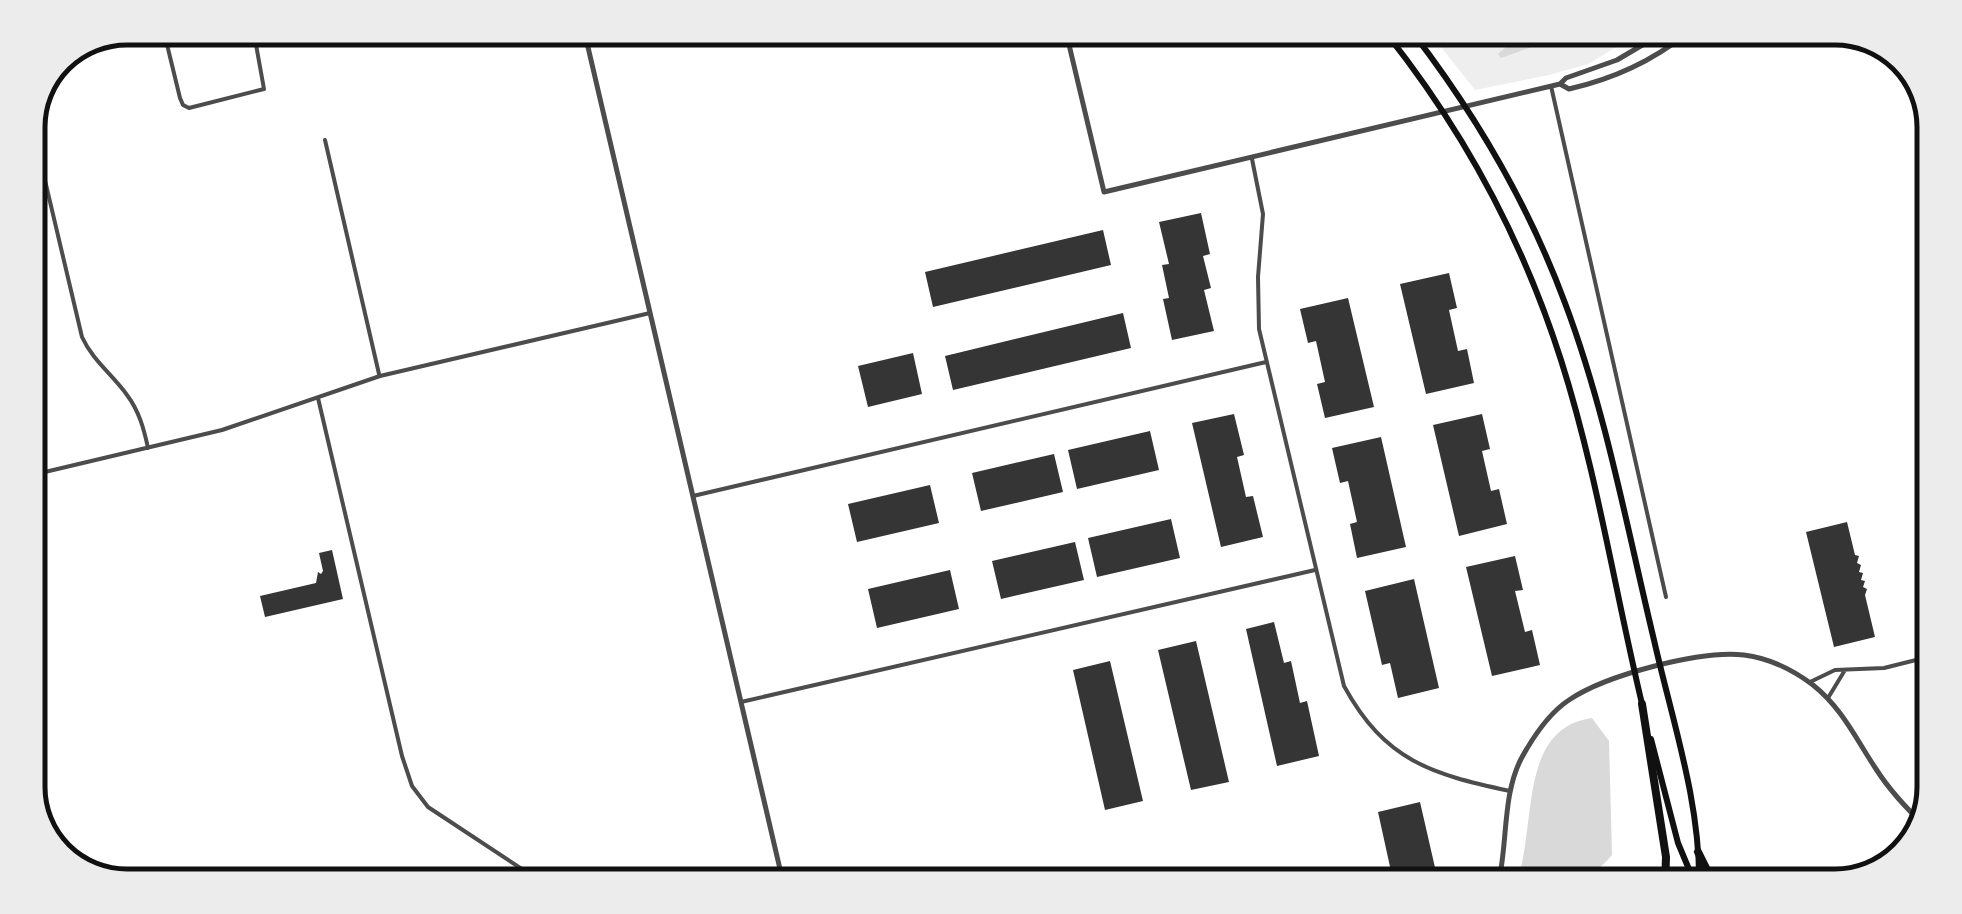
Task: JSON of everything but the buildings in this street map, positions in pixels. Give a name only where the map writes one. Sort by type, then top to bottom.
[{"type":"highway","points":[[1395,45],[1444,111],[1498,207],[1551,329],[1589,466],[1674,830],[1690,869]]},
{"type":"highway","points":[[1422,45],[1465,106],[1519,200],[1570,316],[1604,432],[1660,666],[1683,766],[1698,869]]},
{"type":"highway","points":[[1642,704],[1666,869]]},
{"type":"highway","points":[[1698,852],[1706,869]]},
{"type":"street","points":[[167,45],[180,98],[185,107],[196,108],[264,89],[256,45]]},
{"type":"street","points":[[587,45],[780,869]]},
{"type":"street","points":[[1069,45],[1104,192],[1560,84],[1642,45]]},
{"type":"street","points":[[1560,84],[1569,89],[1614,77],[1671,45]]},
{"type":"street","points":[[1550,86],[1666,597]]},
{"type":"street","points":[[325,140],[380,376]]},
{"type":"street","points":[[1252,158],[1263,214],[1257,315],[1344,686],[1366,722],[1394,750],[1414,763],[1452,778],[1510,791]]},
{"type":"street","points":[[45,180],[82,337],[98,363],[131,400],[148,448]]},
{"type":"street","points":[[45,472],[239,425],[380,376],[650,313]]},
{"type":"street","points":[[693,496],[1266,362]]},
{"type":"street","points":[[318,396],[412,786],[438,816],[521,869]]},
{"type":"street","points":[[741,702],[1315,570]]},
{"type":"street","points":[[1502,869],[1510,791],[1519,762],[1536,734],[1566,701],[1635,672],[1704,656],[1747,655],[1786,668],[1810,682],[1840,710],[1889,788],[1912,813]]},
{"type":"street","points":[[1810,682],[1835,670],[1884,668],[1917,660]]},
{"type":"street","points":[[1828,698],[1846,670]]},
{"type":"shaded area","points":[[1439,45],[1620,45],[1588,64],[1475,90]]},
{"type":"shaded area","points":[[1537,45],[1501,58],[1498,54],[1507,46]]},
{"type":"shaded area","points":[[1592,718],[1609,741],[1612,855],[1598,869],[1520,869],[1539,764],[1557,734]]}]
